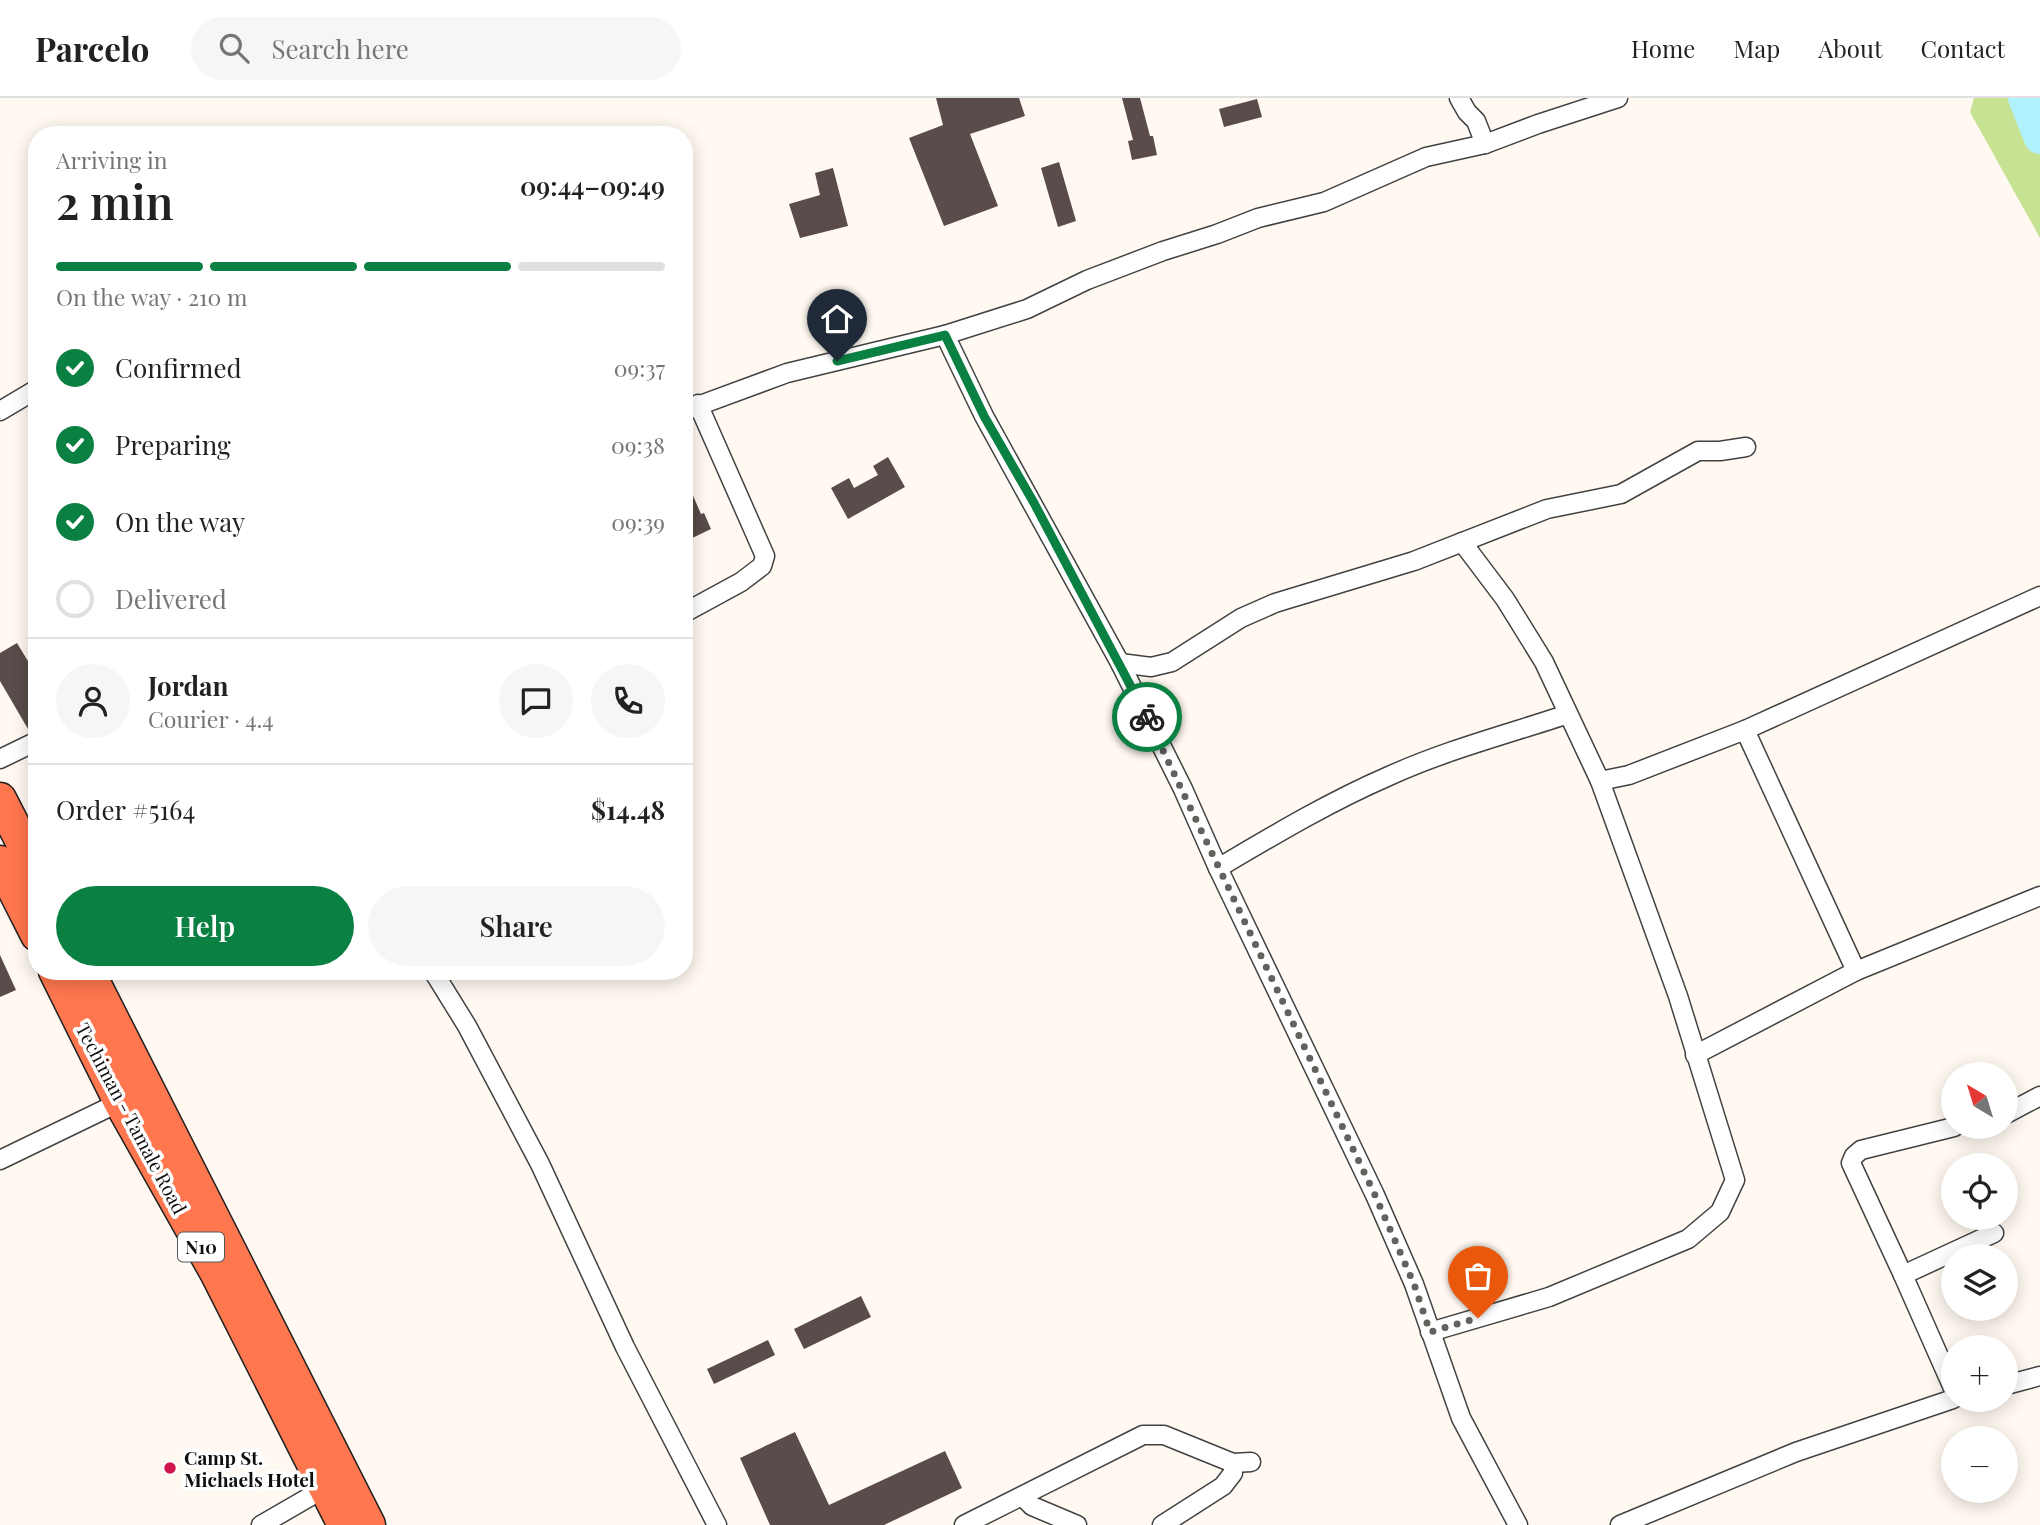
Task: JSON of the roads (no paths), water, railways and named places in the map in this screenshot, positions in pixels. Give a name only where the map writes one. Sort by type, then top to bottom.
[{"type":"highway","points":[[0,799],[28,854]]},
{"type":"highway","points":[[0,862],[28,917]]},
{"type":"highway","name":"Techiman - Tamale Road","points":[[59,980],[120,1102],[217,1274],[344,1525]]},
{"type":"highway","name":"Techiman - Tamale Road","points":[[93,980],[369,1525]]},
{"type":"street","points":[[1459,98],[1476,121],[1485,144]]},
{"type":"street","points":[[693,407],[787,373],[945,335],[1027,309],[1087,281],[1163,251],[1258,218],[1324,202],[1426,157],[1485,144],[1618,98]]},
{"type":"street","points":[[945,335],[984,416],[1120,663],[1183,789],[1218,868],[1375,1195],[1414,1284],[1461,1418],[1518,1525]]},
{"type":"street","points":[[0,411],[28,394]]},
{"type":"street","points":[[693,412],[765,555],[762,566],[741,582],[693,608]]},
{"type":"street","points":[[1120,663],[1151,667],[1172,662],[1241,618],[1275,603],[1376,574],[1547,509],[1621,494],[1698,451],[1746,447]]},
{"type":"street","points":[[1430,1332],[1549,1297],[1688,1239],[1720,1212],[1735,1180],[1678,996],[1600,781],[1544,662],[1521,623],[1462,542]]},
{"type":"street","points":[[1600,781],[1629,775],[1745,730],[2040,596]]},
{"type":"street","points":[[1218,868],[1320,808],[1388,776],[1431,758],[1567,715]]},
{"type":"street","points":[[1745,730],[1856,971]]},
{"type":"street","points":[[0,759],[28,745]]},
{"type":"street","points":[[1695,1055],[1856,971],[2040,896]]},
{"type":"street","points":[[439,980],[467,1026],[540,1164],[625,1347],[717,1525]]},
{"type":"street","points":[[2018,1108],[2040,1096]]},
{"type":"street","points":[[0,1160],[120,1102]]},
{"type":"street","points":[[1941,1130],[1861,1150],[1851,1163],[1941,1361]]},
{"type":"street","points":[[1903,1275],[1994,1234]]},
{"type":"street","points":[[2018,1382],[2040,1376]]},
{"type":"street","points":[[1620,1525],[1796,1452],[1941,1403]]},
{"type":"street","points":[[964,1525],[1143,1435],[1164,1434],[1242,1462],[1223,1486],[1162,1525]]},
{"type":"street","points":[[261,1525],[325,1488]]},
{"type":"street","points":[[1023,1497],[1032,1506],[1077,1525]]},
{"type":"waterway","points":[[2024,98],[2040,138]]},
{"type":"place","name":"Camp St. Michaels Hotel","points":[[170,1468]]}]
